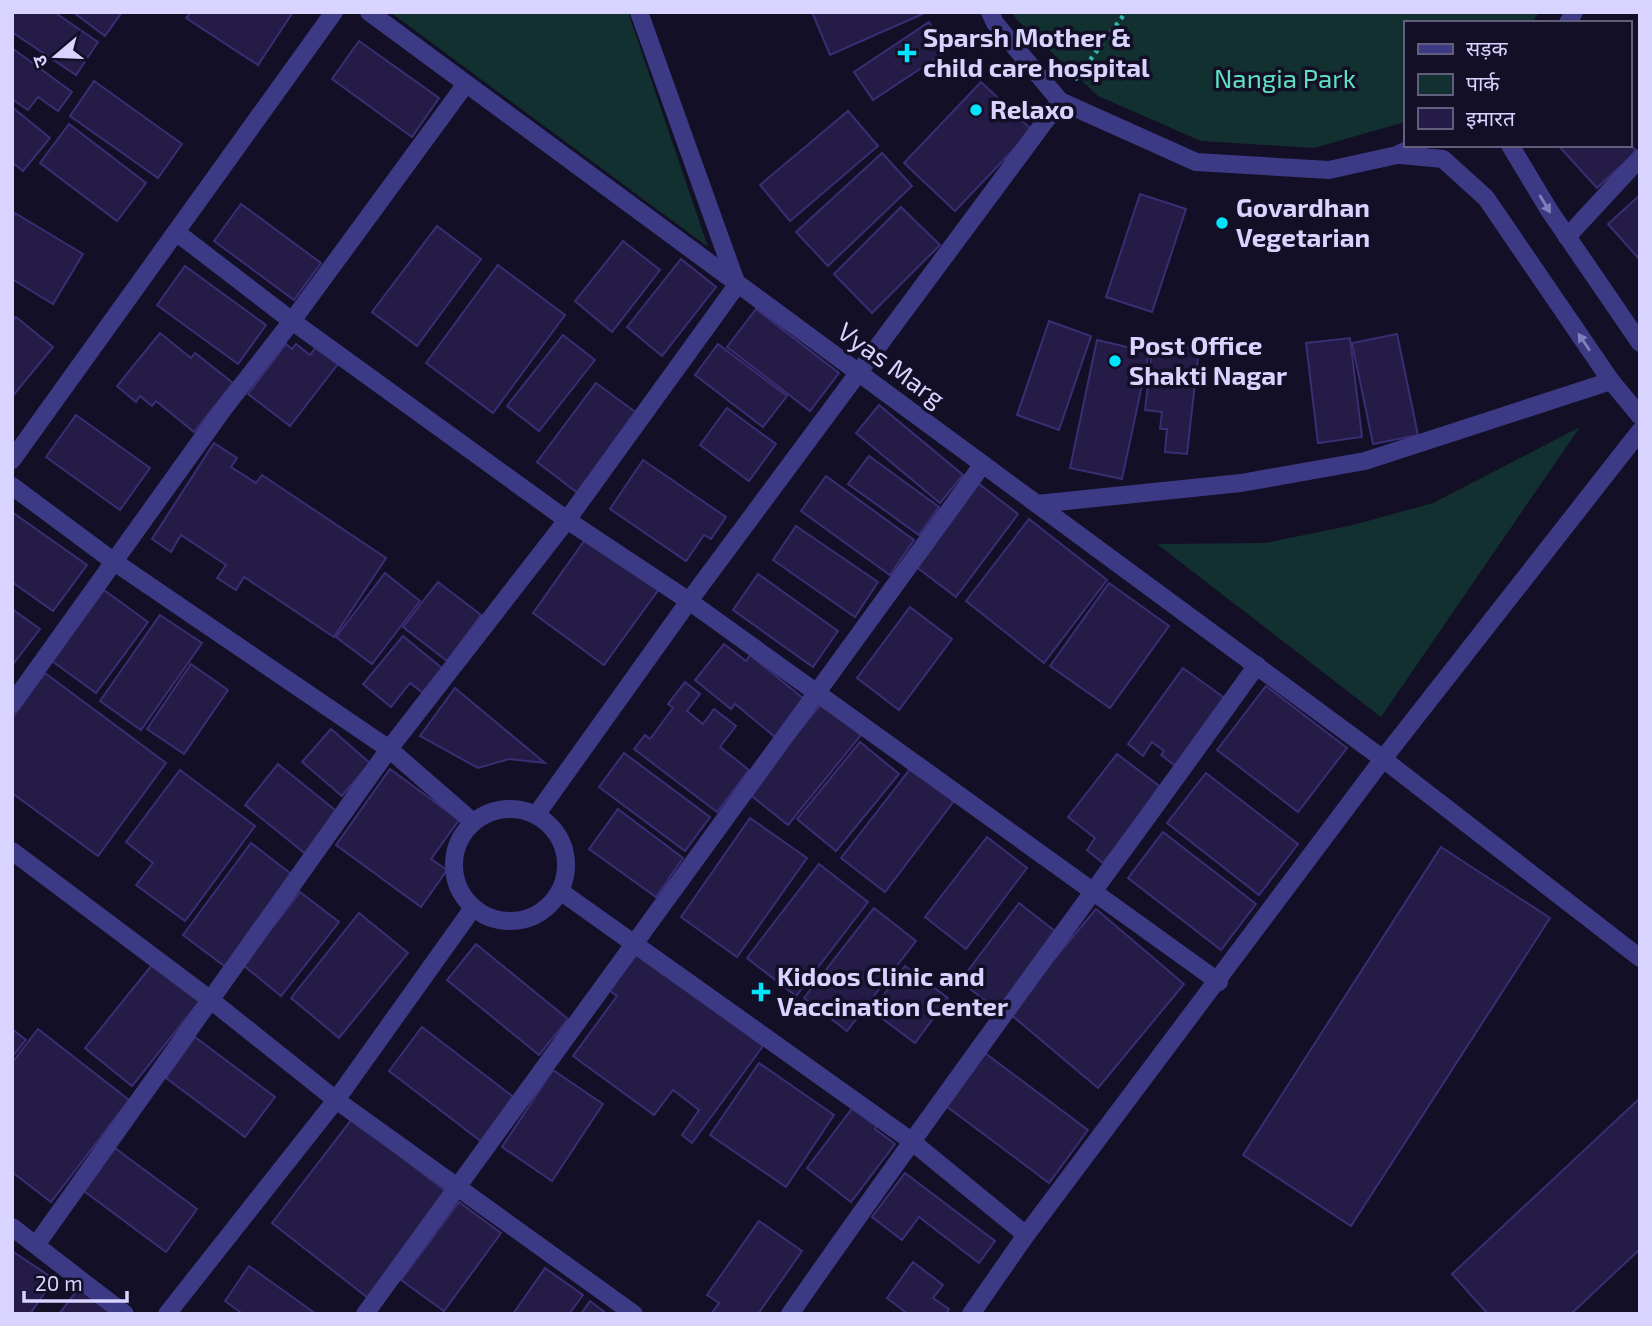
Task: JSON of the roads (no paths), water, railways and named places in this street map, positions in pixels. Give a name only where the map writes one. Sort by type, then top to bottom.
[{"type":"street","points":[[12,460],[334,12]]},
{"type":"street","name":"Vyas Marg","points":[[369,12],[1257,665],[1640,958]]},
{"type":"street","points":[[36,1245],[389,749],[567,520],[737,285],[639,12]]},
{"type":"street","points":[[990,12],[1060,101],[1196,162],[1329,170],[1396,155],[1414,147]]},
{"type":"street","points":[[12,704],[224,408],[292,321],[465,85]]},
{"type":"street","points":[[536,815],[689,601],[1060,101]]},
{"type":"street","points":[[1511,147],[1567,236],[1640,343]]},
{"type":"street","points":[[1396,155],[1443,159],[1486,198],[1611,382],[1640,416]]},
{"type":"street","points":[[1567,236],[1640,158]]},
{"type":"street","points":[[176,232],[292,321],[567,520],[689,601],[1219,982]]},
{"type":"street","points":[[1037,504],[1241,483],[1364,461],[1611,382]]},
{"type":"street","points":[[971,1314],[1026,1235],[1219,982],[1383,759],[1640,431]]},
{"type":"street","points":[[366,1314],[983,464]]},
{"type":"street","points":[[12,486],[113,561],[389,749],[473,822]]},
{"type":"street","points":[[790,1314],[911,1140],[1095,891],[1257,665]]},
{"type":"street","points":[[520,809],[536,815],[558,834],[567,863],[561,891],[548,907],[530,918],[511,921],[491,918],[474,908],[462,893],[455,865],[461,838],[473,822],[487,813],[520,809]]},
{"type":"street","points":[[12,851],[212,1001],[336,1100],[634,1314]]},
{"type":"street","points":[[561,891],[911,1140],[1026,1235]]},
{"type":"street","points":[[167,1314],[336,1100],[474,908]]},
{"type":"street","points":[[12,1227],[125,1314]]},
{"type":"place","name":"Sparsh Mother & child care hospital","points":[[907,53]]},
{"type":"place","name":"Relaxo","points":[[976,110]]},
{"type":"place","name":"Govardhan Vegetarian","points":[[1222,223]]},
{"type":"place","name":"Post Office Shakti Nagar","points":[[1115,361]]},
{"type":"place","name":"Kidoos Clinic and Vaccination Center","points":[[761,992]]},
{"type":"park label","name":"Nangia Park","points":[[1285,79]]}]
